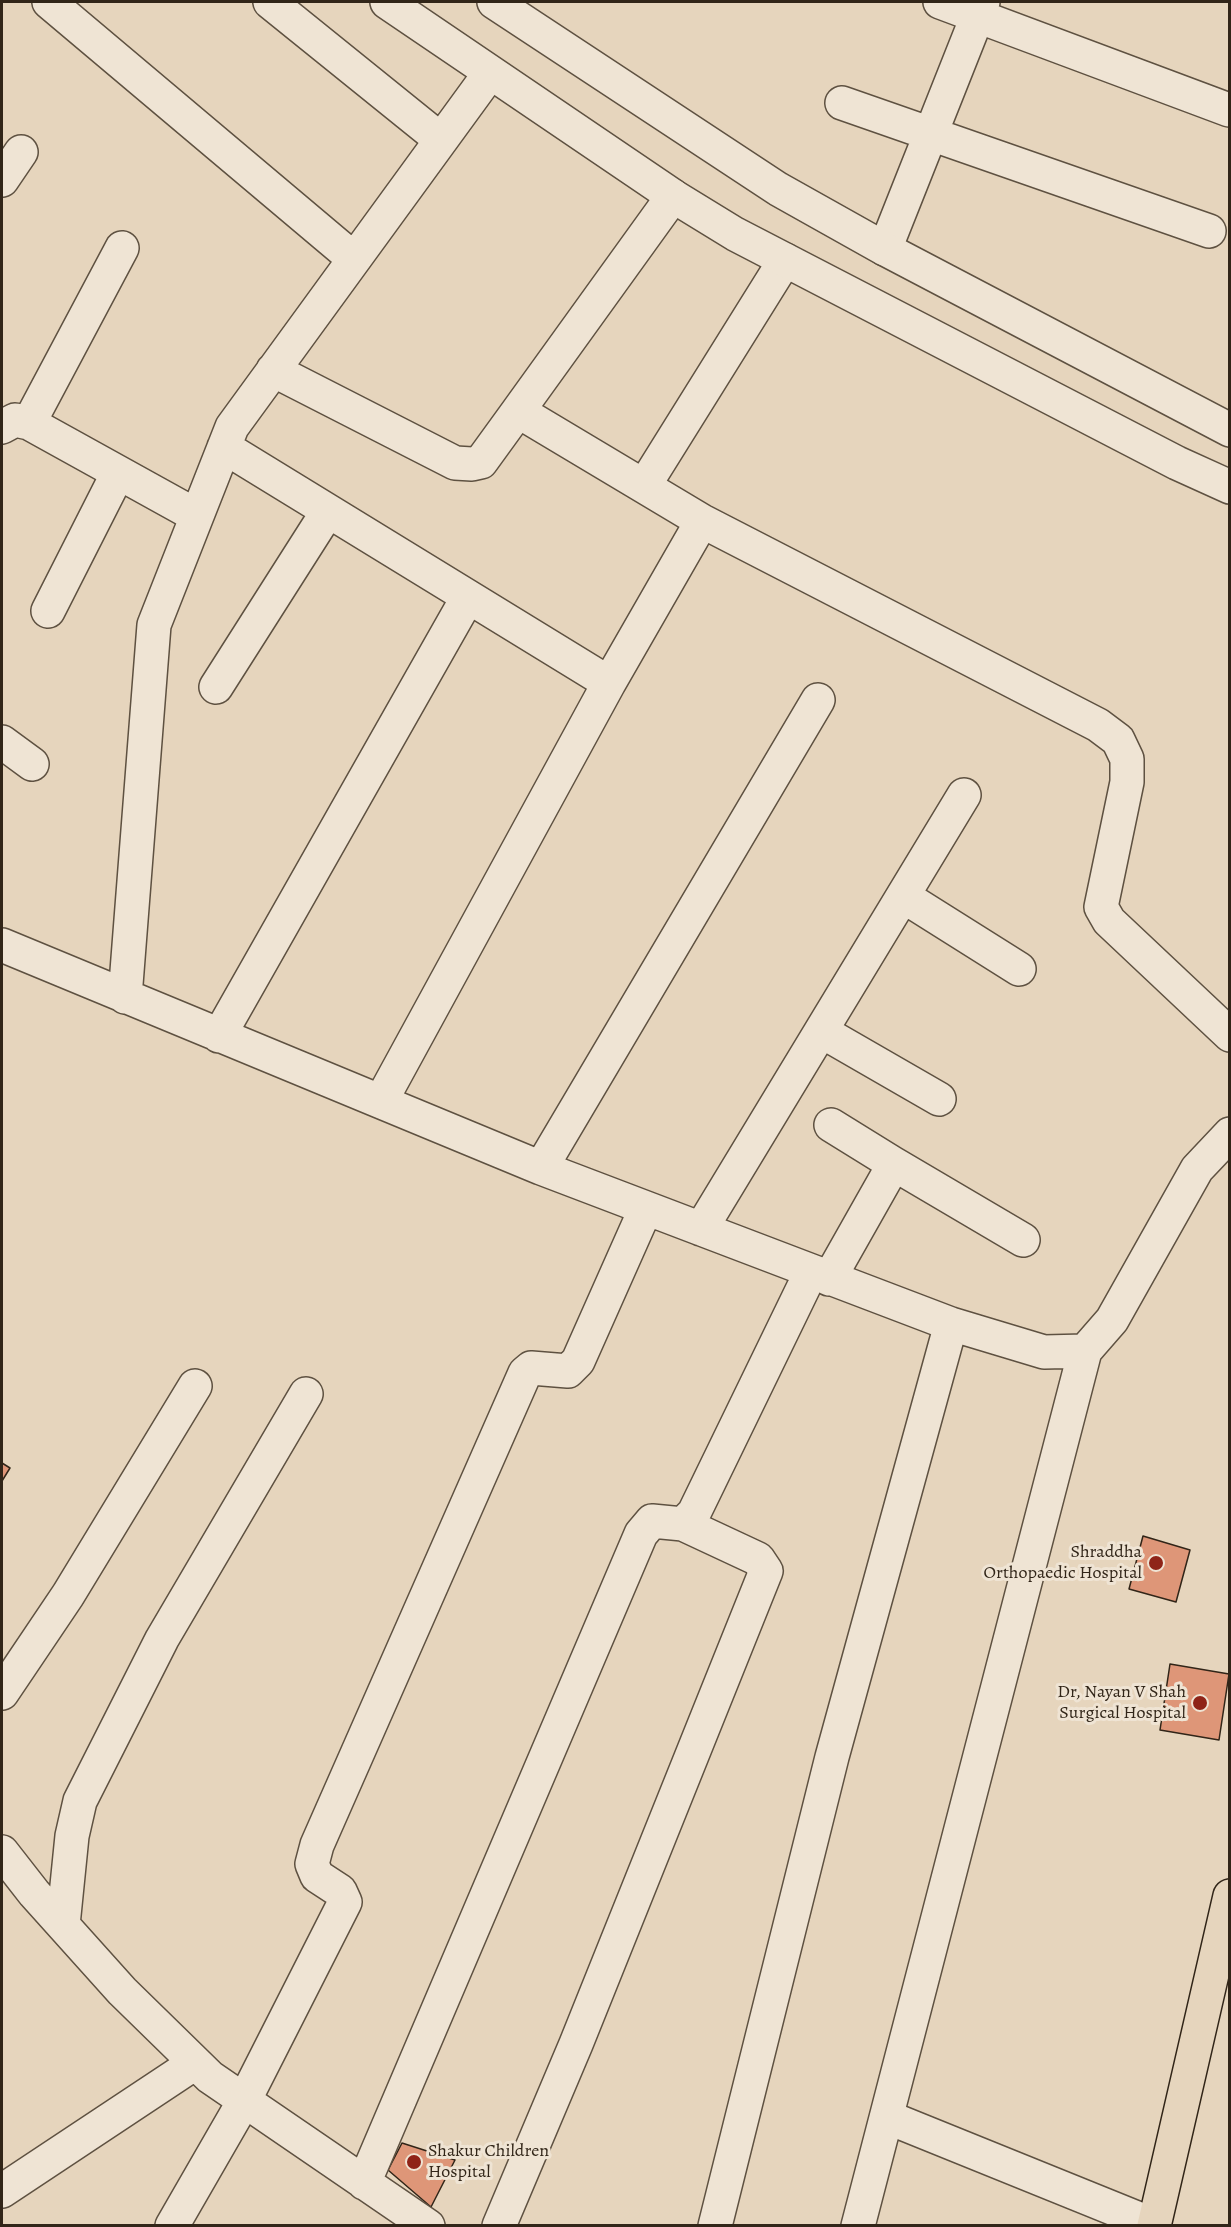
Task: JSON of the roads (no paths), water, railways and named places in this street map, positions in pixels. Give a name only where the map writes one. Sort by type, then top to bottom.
[{"type":"main road","points":[[1154,2225],[1230,1896]]},
{"type":"main road","points":[[1173,2226],[1230,1976]]},
{"type":"street","points":[[49,2],[354,260]]},
{"type":"street","points":[[270,2],[441,140]]},
{"type":"street","points":[[387,2],[674,196],[735,234],[1177,463],[1230,487]]},
{"type":"street","points":[[494,2],[778,189],[885,249],[1230,430]]},
{"type":"street","points":[[940,2],[980,8],[1229,110]]},
{"type":"street","points":[[885,249],[980,8]]},
{"type":"street","points":[[125,998],[154,626],[224,447],[232,427],[490,73]]},
{"type":"street","points":[[842,103],[1209,231]]},
{"type":"street","points":[[2,180],[21,152]]},
{"type":"street","points":[[273,370],[455,463],[481,462],[674,196]]},
{"type":"street","points":[[122,248],[15,425],[118,473],[197,516]]},
{"type":"street","points":[[644,486],[785,260]]},
{"type":"street","points":[[518,411],[702,521],[1098,725],[1118,740],[1127,759],[1127,782],[1101,907],[1109,921],[1230,1035]]},
{"type":"street","points":[[224,447],[609,683]]},
{"type":"street","points":[[48,611],[118,473]]},
{"type":"street","points":[[216,687],[328,511]]},
{"type":"street","points":[[381,1101],[609,683],[702,521]]},
{"type":"street","points":[[219,1036],[468,597]]},
{"type":"street","points":[[541,1168],[818,700]]},
{"type":"street","points":[[2,742],[32,764]]},
{"type":"street","points":[[701,1229],[964,795]]},
{"type":"street","points":[[903,896],[1019,969]]},
{"type":"street","points":[[2,945],[125,998],[541,1168],[820,1275],[951,1324],[1044,1352],[1085,1351]]},
{"type":"street","points":[[821,1031],[939,1100]]},
{"type":"street","points":[[831,1125],[1023,1240]]},
{"type":"street","points":[[858,2226],[1085,1351],[1112,1320],[1197,1168],[1230,1134]]},
{"type":"street","points":[[683,1524],[694,1513],[820,1275],[894,1164]]},
{"type":"street","points":[[172,2226],[244,2101],[345,1902],[340,1890],[316,1876],[312,1864],[317,1845],[525,1373],[531,1368],[568,1371],[578,1361],[646,1208]]},
{"type":"street","points":[[715,2226],[832,1757],[951,1324]]},
{"type":"street","points":[[2,1693],[68,1594],[195,1386]]},
{"type":"street","points":[[63,1925],[72,1836],[80,1801],[162,1639],[306,1394]]},
{"type":"street","points":[[364,2183],[641,1534],[652,1521],[683,1524],[758,1559],[766,1571],[576,2044],[499,2226]]},
{"type":"street","points":[[2,1852],[122,1991],[210,2077],[428,2226]]},
{"type":"street","points":[[2,2190],[195,2062]]},
{"type":"street","points":[[887,2117],[1154,2225]]},
{"type":"place","name":"Shraddha Orthopaedic Hospital","points":[[1156,1563]]},
{"type":"place","name":"Dr, Nayan V Shah Surgical Hospital","points":[[1200,1703]]},
{"type":"place","name":"Shakur Children Hospital","points":[[414,2162]]}]
